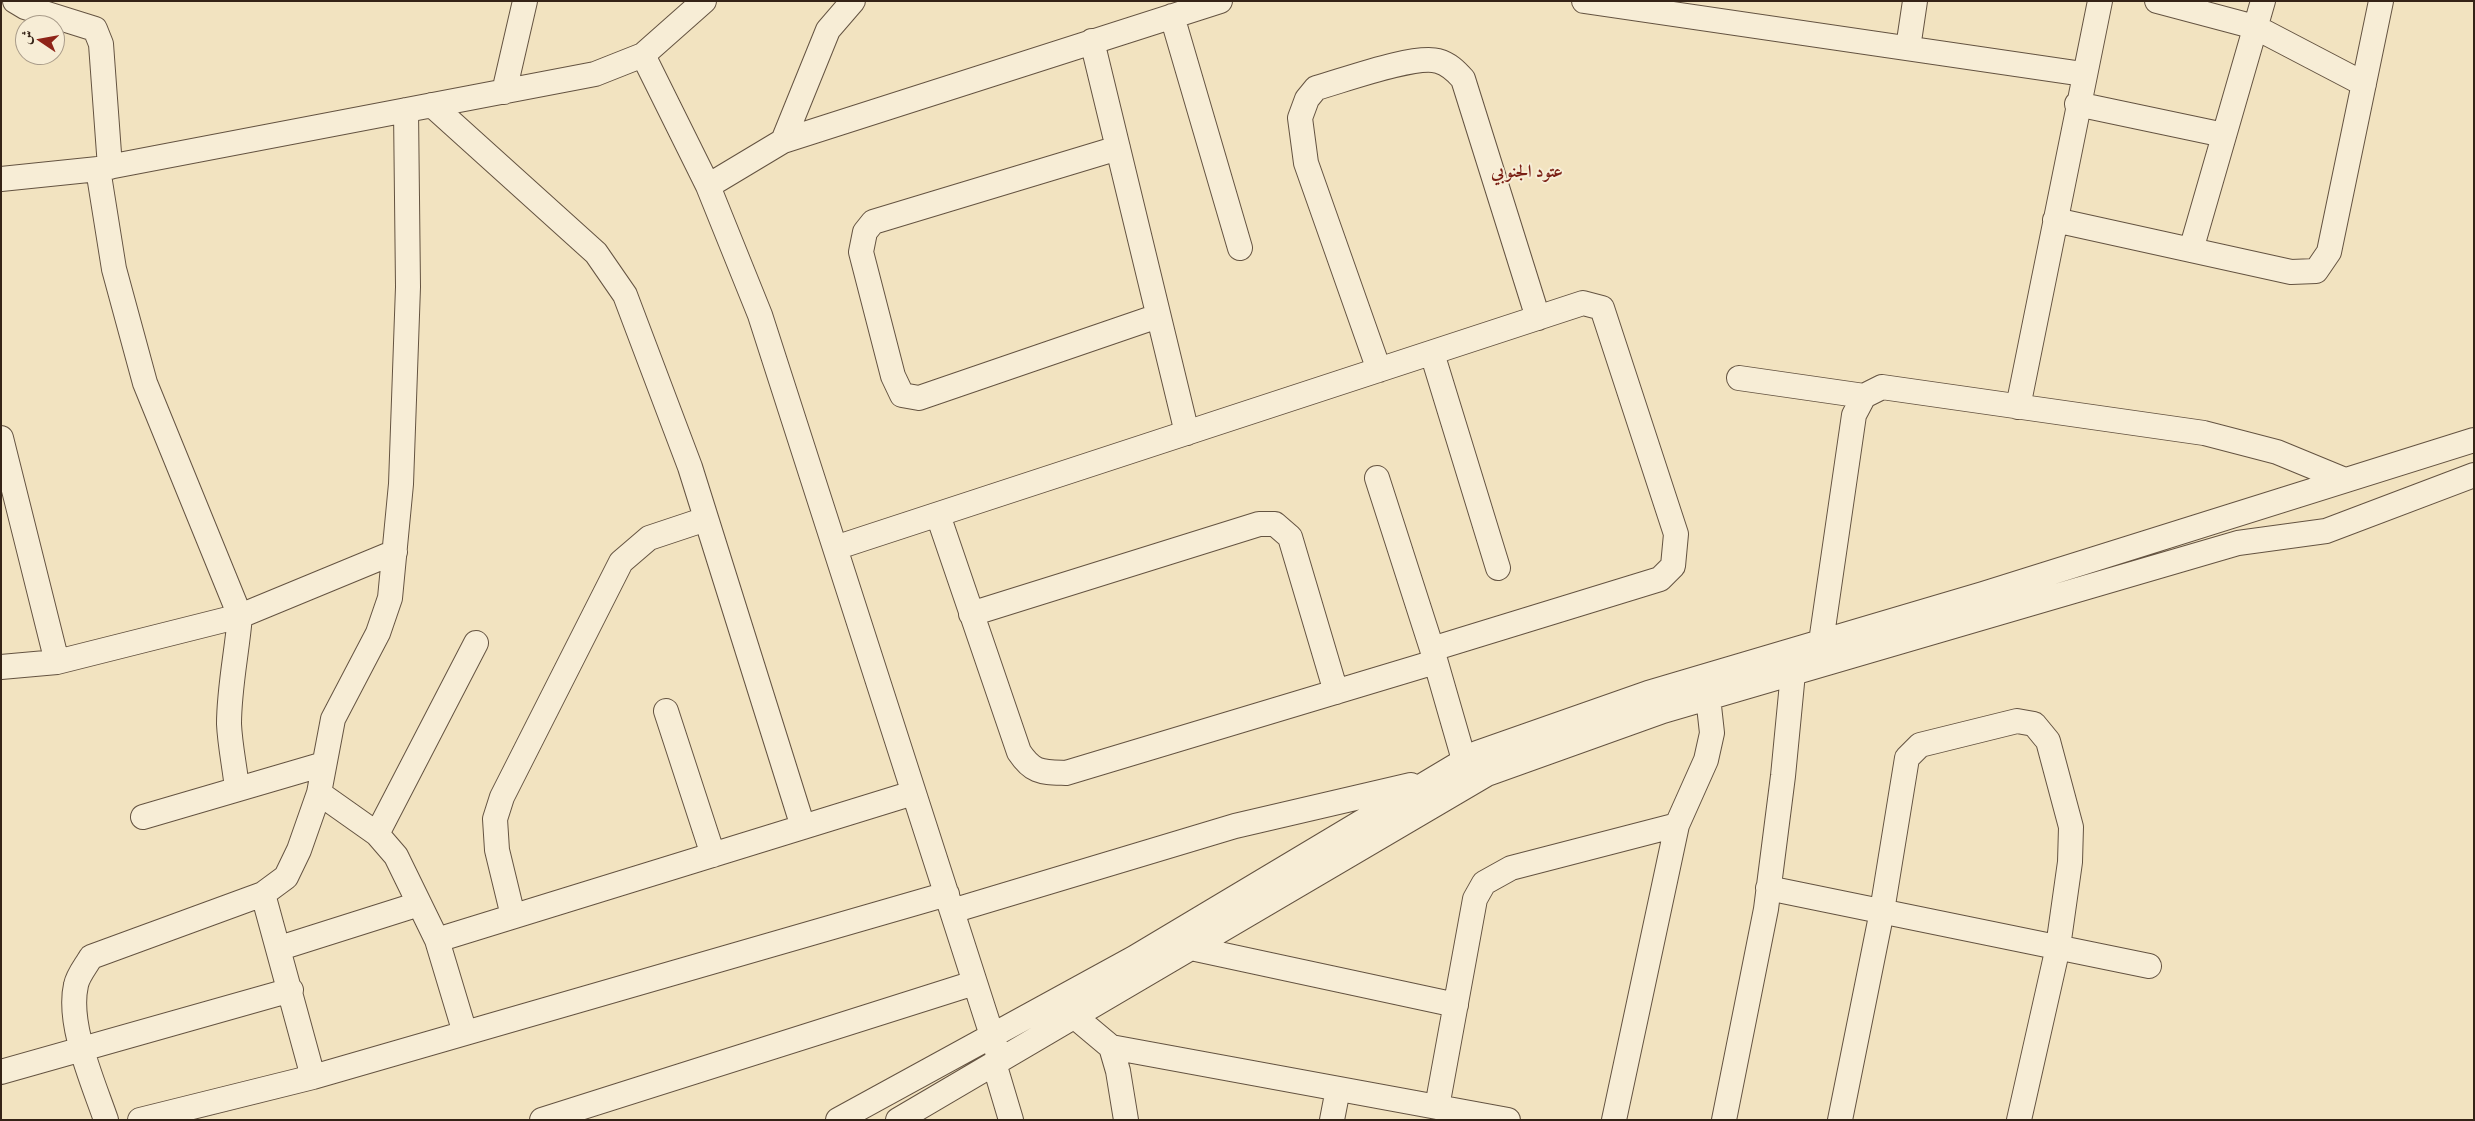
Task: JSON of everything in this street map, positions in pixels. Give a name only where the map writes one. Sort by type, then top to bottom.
[{"type":"street","points":[[15,1],[26,7],[94,28],[101,44],[104,168],[114,269],[145,382],[240,616],[237,652],[231,682],[229,725],[237,789]]},
{"type":"street","points":[[504,92],[525,1]]},
{"type":"street","points":[[1,179],[104,168],[595,74],[643,55],[704,1]]},
{"type":"street","points":[[783,141],[828,30],[853,1]]},
{"type":"street","points":[[708,186],[783,141],[1092,41],[1166,12],[1220,1]]},
{"type":"street","points":[[1584,1],[2084,74]]},
{"type":"street","points":[[1908,48],[1915,1]]},
{"type":"street","points":[[2018,406],[2077,104],[2100,1]]},
{"type":"street","points":[[2157,1],[2255,27],[2364,84]]},
{"type":"street","points":[[2191,250],[2263,1]]},
{"type":"street","points":[[2055,220],[2291,272],[2316,271],[2329,252],[2381,1]]},
{"type":"street","points":[[1166,12],[1240,248]]},
{"type":"street","points":[[1092,41],[1187,433]]},
{"type":"street","points":[[643,55],[708,186],[760,314],[991,1036],[1011,1120]]},
{"type":"street","points":[[1379,370],[1306,163],[1300,118],[1307,99],[1316,88],[1415,61],[1437,60],[1454,69],[1463,79],[1538,318]]},
{"type":"street","points":[[2077,104],[2224,135]]},
{"type":"street","points":[[432,105],[596,253],[625,296],[690,467],[803,827]]},
{"type":"street","points":[[106,1120],[82,1048],[74,1006],[76,983],[90,958],[264,894],[286,877],[300,850],[319,793],[333,719],[378,633],[390,598],[401,484],[408,287],[406,110]]},
{"type":"street","points":[[1118,148],[873,222],[865,232],[861,252],[893,376],[902,395],[919,398],[1158,316]]},
{"type":"street","points":[[835,548],[1583,303],[1602,308],[1676,534],[1673,566],[1660,579],[1434,656],[1336,692],[1066,773],[1046,772],[1029,767],[1019,752],[938,515]]},
{"type":"street","points":[[1432,353],[1498,568]]},
{"type":"street","points":[[1739,378],[1864,396],[1882,387],[2204,433],[2277,452],[2345,480]]},
{"type":"street","points":[[1821,642],[1854,415],[1864,396]]},
{"type":"street","points":[[1,438],[56,662]]},
{"type":"street","points":[[838,1120],[1134,958],[1477,753],[1648,693],[1983,594],[2474,440]]},
{"type":"street","points":[[898,1120],[1488,774],[1663,710],[1793,672],[2238,543],[2326,531],[2474,475]]},
{"type":"street","points":[[1377,478],[1434,656],[1464,760]]},
{"type":"street","points":[[513,916],[497,850],[495,819],[502,797],[621,562],[649,538],[706,518]]},
{"type":"street","points":[[971,614],[1259,524],[1275,524],[1290,537],[1336,692]]},
{"type":"street","points":[[1,667],[56,662],[240,616],[395,552]]},
{"type":"street","points":[[377,834],[476,643]]},
{"type":"street","points":[[1724,1120],[1768,888],[1783,776],[1793,672]]},
{"type":"street","points":[[1614,1120],[1677,825],[1706,760],[1712,734],[1708,697]]},
{"type":"street","points":[[666,710],[713,854]]},
{"type":"street","points":[[1840,1120],[1882,911],[1906,758],[1920,745],[2017,721],[2034,724],[2048,741],[2071,827],[2070,862],[2058,947],[2019,1120]]},
{"type":"street","points":[[143,817],[324,764]]},
{"type":"street","points":[[140,1120],[313,1076],[465,1033],[1235,826],[1431,780]]},
{"type":"street","points":[[319,793],[377,834],[396,856],[437,940],[465,1033]]},
{"type":"street","points":[[437,940],[912,793]]},
{"type":"street","points":[[1437,1107],[1475,899],[1484,883],[1511,868],[1677,825]]},
{"type":"street","points":[[1768,888],[2149,966]]},
{"type":"street","points":[[264,894],[313,1076]]},
{"type":"street","points":[[280,948],[420,904]]},
{"type":"street","points":[[1191,948],[1456,1005]]},
{"type":"street","points":[[547,1119],[974,983]]},
{"type":"street","points":[[1,1072],[291,990]]},
{"type":"street","points":[[1074,1016],[1111,1047],[1508,1120]]},
{"type":"street","points":[[1111,1047],[1118,1070],[1126,1120]]},
{"type":"street","points":[[1332,1120],[1338,1089]]},
{"type":"district","name":"عتود الجنوبي","points":[[1527,172]]}]
